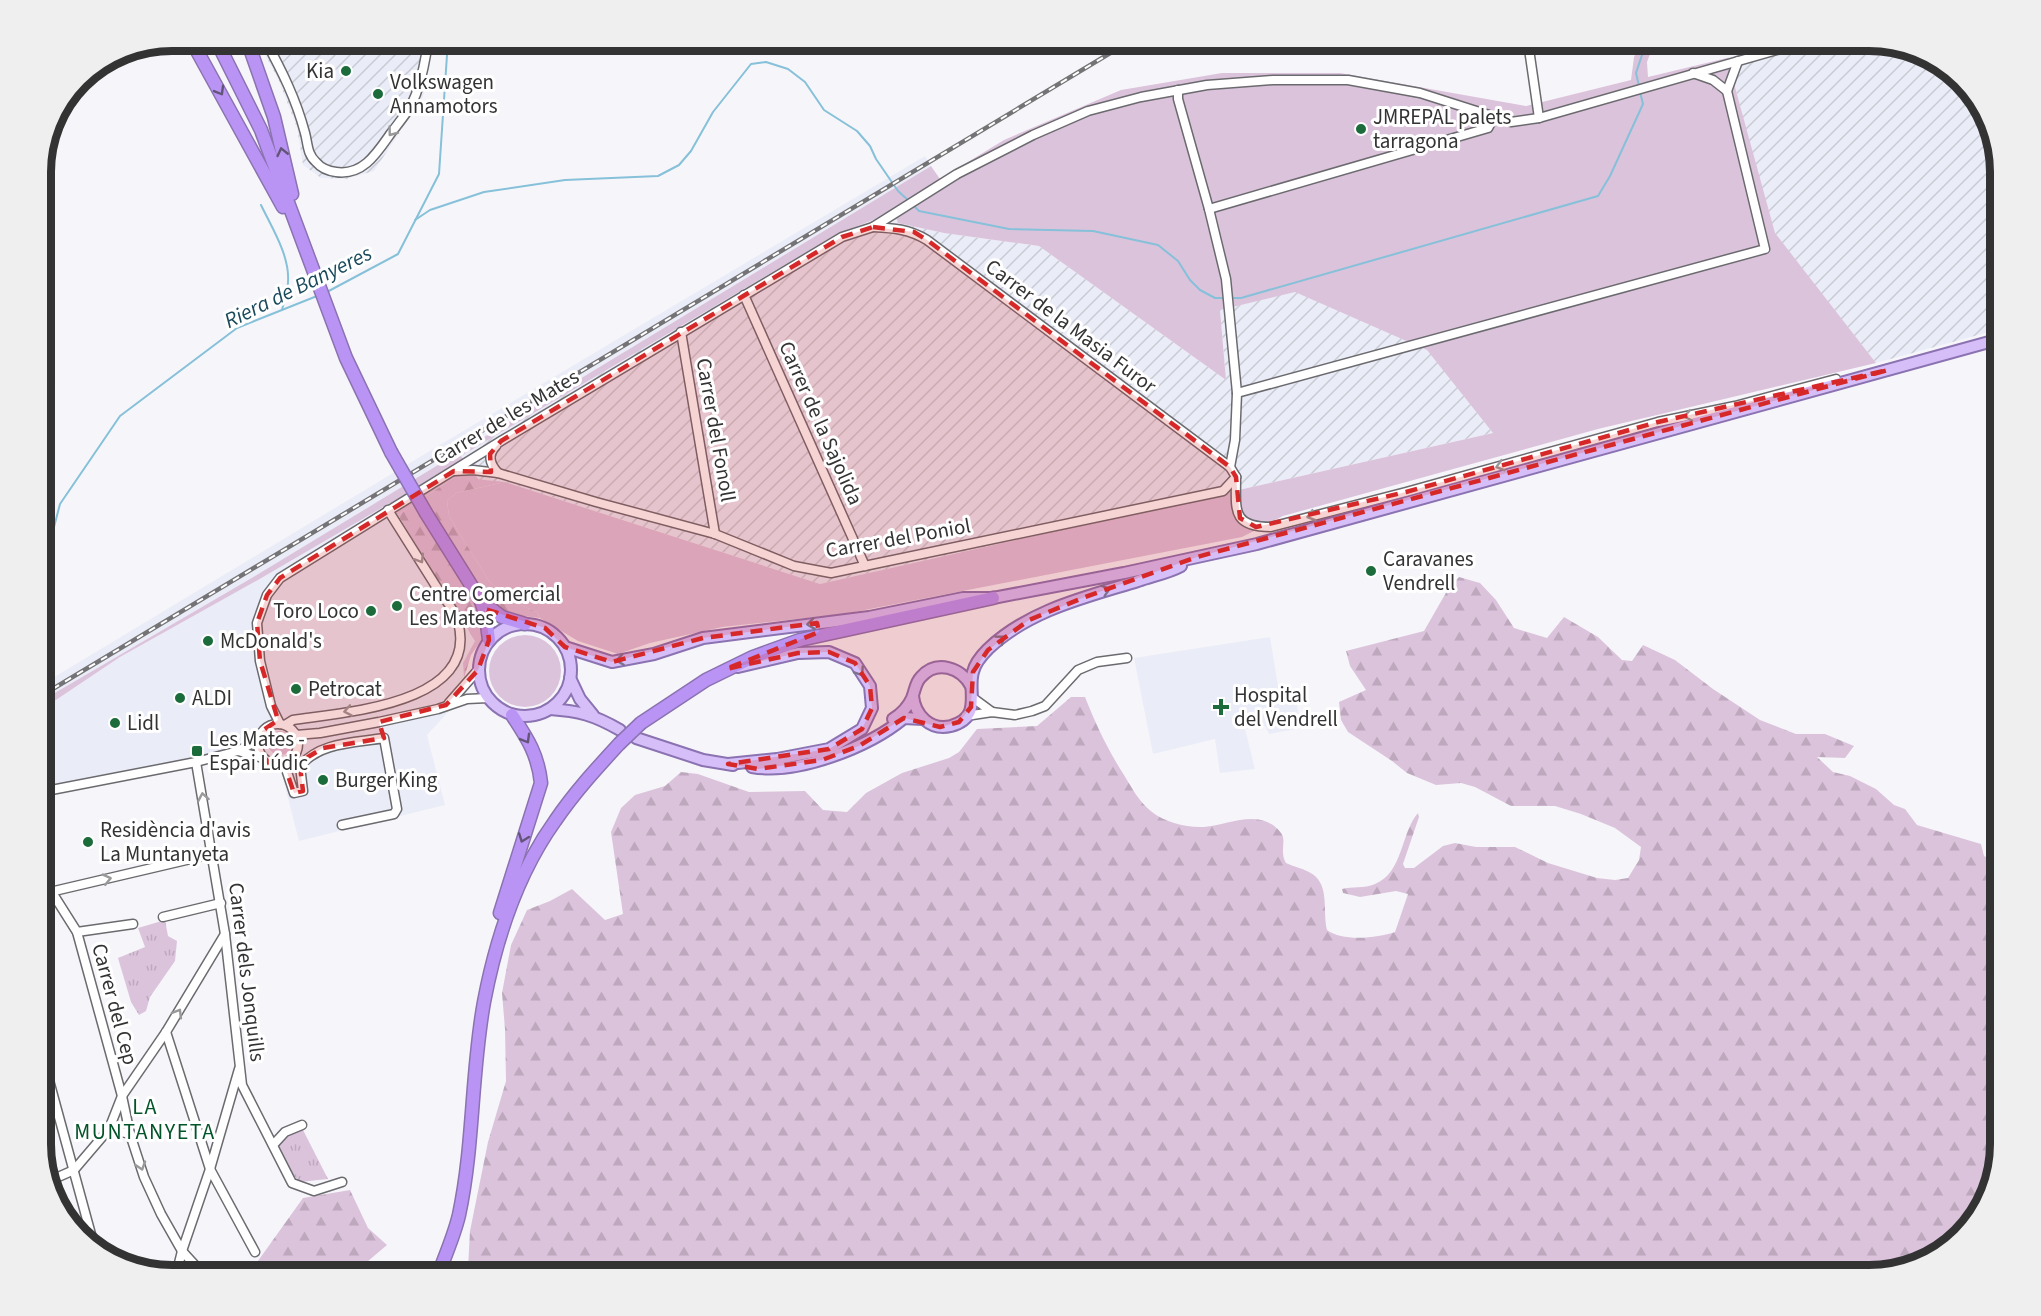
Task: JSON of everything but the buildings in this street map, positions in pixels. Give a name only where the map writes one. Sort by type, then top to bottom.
[{"type":"highway","points":[[197,51],[306,250]]},
{"type":"highway","points":[[222,51],[261,130],[346,358],[391,452],[426,513],[482,601],[489,640]]},
{"type":"highway","points":[[250,51],[274,117],[306,250]]},
{"type":"highway","points":[[442,1265],[455,1228],[465,1180],[484,1004],[502,928],[532,860],[553,823],[584,782],[641,723],[726,669],[800,640],[993,598]]},
{"type":"highway","points":[[482,601],[502,617],[525,624]]},
{"type":"highway","points":[[484,1004],[482,988],[484,969],[541,783],[539,764],[529,742],[512,715]]},
{"type":"main road","points":[[565,647],[612,662],[654,654],[703,638],[869,617],[963,598],[993,598],[1197,557],[1257,544],[1990,342]]},
{"type":"main road","points":[[913,696],[917,712],[931,724],[940,727],[959,722],[971,707],[973,672],[978,661],[988,650],[1029,620],[1051,609],[1085,597],[1177,568],[1197,557]]},
{"type":"main road","points":[[525,624],[538,626],[551,632],[565,647],[571,665],[570,678],[564,696],[550,709],[531,716],[512,715],[496,706],[488,698],[480,682],[478,670],[481,654],[489,640],[505,628],[525,624]]},
{"type":"main road","points":[[726,669],[798,653],[829,652],[855,663],[870,686],[872,708],[862,729],[829,749],[748,763]]},
{"type":"main road","points":[[728,764],[794,762],[828,753],[856,742],[901,713],[913,696],[920,677],[938,667],[948,667],[958,671],[966,677],[972,692]]},
{"type":"main road","points":[[570,678],[580,699],[593,716]]},
{"type":"main road","points":[[550,709],[570,710],[593,716],[620,730]]},
{"type":"main road","points":[[636,738],[703,760],[758,769],[822,760],[859,746],[891,729],[904,718],[923,719]]},
{"type":"street","points":[[271,51],[299,108],[309,155],[317,164],[330,172],[347,174],[361,168],[370,160],[409,110],[416,95],[427,51]]},
{"type":"street","points":[[1529,51],[1539,118]]},
{"type":"street","points":[[873,227],[957,174],[1033,135],[1088,111],[1141,97],[1207,85],[1273,80],[1348,80],[1420,93],[1511,122],[1539,118],[1773,51]]},
{"type":"street","points":[[1237,393],[1765,249],[1727,91],[1738,61]]},
{"type":"street","points":[[1718,66],[1733,75]]},
{"type":"street","points":[[1713,80],[1718,66]]},
{"type":"street","points":[[1693,73],[1713,80],[1727,91]]},
{"type":"street","points":[[1178,90],[1178,99],[1209,209],[1229,304],[1237,393],[1235,440],[1230,467]]},
{"type":"street","points":[[1209,209],[1488,128],[1494,117]]},
{"type":"street","name":"Carrer de les Mates","points":[[270,725],[271,706],[260,661],[257,623],[267,595],[280,578],[681,332],[842,237],[873,227]]},
{"type":"street","name":"Carrer de la Masia Furor","points":[[873,227],[914,232],[927,240],[1230,467],[1236,477]]},
{"type":"street","name":"Carrer de la Sajolida","points":[[744,295],[865,566]]},
{"type":"street","name":"Carrer del Fonoll","points":[[681,332],[715,534]]},
{"type":"street","points":[[1236,477],[1236,507],[1240,518],[1256,527],[1271,527],[1658,422],[1735,406],[1860,373],[1888,370]]},
{"type":"street","points":[[498,473],[491,464],[490,454],[501,441]]},
{"type":"street","name":"Carrer del Poniol","points":[[476,457],[498,473]]},
{"type":"street","name":"Carrer del Poniol","points":[[454,471],[473,470],[498,473],[715,534],[794,566],[831,573],[1223,491],[1236,477]]},
{"type":"street","points":[[263,758],[258,750],[258,740],[262,731],[270,725],[283,725],[294,720],[389,704],[435,685],[454,665],[461,643],[458,620],[388,510]]},
{"type":"street","points":[[966,716],[992,712],[1015,715],[1045,706],[1078,670],[1097,662],[1127,658]]},
{"type":"street","points":[[446,705],[478,670]]},
{"type":"street","points":[[972,692],[992,712]]},
{"type":"street","points":[[283,725],[296,735],[320,733],[438,709],[467,699],[488,698]]},
{"type":"street","name":"Carrer de les Mates","points":[[271,706],[283,725]]},
{"type":"street","points":[[342,825],[394,814],[397,809],[379,722]]},
{"type":"street","points":[[298,747],[320,733]]},
{"type":"street","points":[[238,751],[277,764],[284,763],[296,754],[298,747],[296,735]]},
{"type":"street","points":[[284,763],[294,793],[303,791],[300,766],[308,757],[323,748],[384,738]]},
{"type":"street","points":[[51,790],[196,762],[238,751],[258,740]]},
{"type":"street","name":"Carrer dels Jonquills","points":[[196,762],[221,903],[242,1085],[292,1183],[314,1191],[342,1182]]},
{"type":"street","points":[[51,892],[212,854]]},
{"type":"street","name":"Carrer del Cep","points":[[51,892],[77,932],[122,1096],[130,1134],[144,1178],[182,1251],[195,1265]]},
{"type":"street","points":[[163,917],[221,903]]},
{"type":"street","points":[[77,932],[133,924]]},
{"type":"street","points":[[56,1178],[74,1170],[110,1129],[122,1096],[166,1032],[225,934]]},
{"type":"street","points":[[166,1032],[210,1169],[255,1252]]},
{"type":"street","points":[[178,1265],[241,1063]]},
{"type":"street","points":[[51,1087],[91,1234]]},
{"type":"street","points":[[273,1145],[285,1132],[302,1125]]},
{"type":"street","points":[[110,1129],[130,1134]]},
{"type":"highlighted area","points":[[873,227],[914,232],[927,240],[1230,467],[1236,477],[1240,518],[1256,527],[1406,492],[1658,422],[1888,370],[1197,557],[1085,597],[1029,620],[988,650],[973,672],[971,707],[959,722],[940,727],[904,718],[859,746],[822,760],[758,769],[728,764],[829,749],[862,729],[872,708],[870,686],[855,663],[829,652],[798,653],[726,669],[819,632],[817,623],[703,638],[612,662],[565,647],[545,628],[485,609],[489,640],[478,670],[446,705],[379,722],[384,738],[323,748],[308,757],[300,766],[303,791],[294,793],[285,767],[269,763],[258,750],[262,731],[278,720],[260,661],[257,623],[267,595],[280,578],[454,471],[491,472],[490,454],[501,441],[842,237]]},
{"type":"shaded area","points":[[263,51],[431,51],[423,97],[374,171],[346,179],[321,178],[303,165],[297,128],[279,81]]},
{"type":"shaded area","points":[[1753,51],[1884,52],[1908,57],[1936,71],[1960,92],[1981,126],[1989,157],[1990,332],[1876,363],[1774,233],[1727,58]]},
{"type":"shaded area","points":[[925,156],[931,166],[255,576],[51,695],[51,679]]},
{"type":"shaded area","points":[[893,209],[899,223],[944,233],[1039,246],[1226,380],[1220,310],[1295,291],[1428,350],[1493,433],[820,584],[505,482],[479,480],[461,456],[835,235],[873,220]]},
{"type":"shaded area","points":[[390,503],[475,641],[463,663],[466,693],[427,735],[445,805],[299,841],[281,771],[245,747],[51,789],[51,703],[120,657]]},
{"type":"shaded area","name":"Hospital del Vendrell","points":[[1270,637],[1278,686],[1294,688],[1301,728],[1269,734],[1265,726],[1245,729],[1255,769],[1220,773],[1215,739],[1153,754],[1134,658]]},
{"type":"green space","points":[[1637,51],[1651,51],[1647,62],[1648,77],[1727,58],[1775,233],[1876,363],[1598,429],[1283,516],[1242,537],[844,614],[722,627],[650,643],[618,654],[578,641],[540,618],[537,612],[511,601],[489,581],[449,516],[447,501],[456,493],[505,482],[820,584],[1493,433],[1427,350],[1295,292],[1220,310],[1226,380],[1039,246],[944,233],[898,223],[893,209],[873,220],[835,235],[461,456],[479,480],[455,477],[398,515],[390,503],[120,657],[51,703],[51,695],[255,576],[931,166],[940,179],[1004,140],[1121,90],[1222,73],[1340,73],[1526,106],[1631,80]]},
{"type":"green space","points":[[455,477],[505,482],[456,493],[447,501],[449,516],[489,581],[511,601],[537,612],[540,618],[523,616],[494,622],[471,655],[464,678],[463,663],[475,641],[398,515]]},
{"type":"green space","points":[[1459,577],[1480,583],[1496,600],[1514,628],[1547,638],[1564,617],[1598,637],[1622,660],[1632,661],[1643,645],[1675,660],[1760,720],[1796,734],[1825,734],[1854,746],[1845,758],[1817,757],[1833,772],[1850,776],[1876,789],[1894,805],[1905,809],[1917,825],[1981,844],[1984,856],[1990,859],[1989,1159],[1984,1183],[1970,1211],[1949,1235],[1936,1245],[1900,1261],[1869,1265],[468,1265],[470,1231],[488,1142],[506,1081],[502,993],[511,945],[527,910],[572,889],[605,920],[623,914],[611,832],[621,808],[635,795],[665,786],[681,772],[698,774],[749,792],[805,791],[823,810],[847,812],[866,793],[902,773],[949,758],[959,752],[977,729],[1037,726],[1071,697],[1085,697],[1113,756],[1136,795],[1147,808],[1163,819],[1190,826],[1204,827],[1254,819],[1273,825],[1283,836],[1283,854],[1286,863],[1309,872],[1320,883],[1323,890],[1327,930],[1334,934],[1360,938],[1395,932],[1408,894],[1396,891],[1360,897],[1343,893],[1342,889],[1371,886],[1384,879],[1396,862],[1412,821],[1418,813],[1419,817],[1403,864],[1405,868],[1414,868],[1443,846],[1455,843],[1476,847],[1515,847],[1548,863],[1597,878],[1615,880],[1628,878],[1639,860],[1641,847],[1615,828],[1555,806],[1511,806],[1475,787],[1461,783],[1436,785],[1407,773],[1348,732],[1341,720],[1339,702],[1366,690],[1350,666],[1346,651],[1424,631],[1447,591]]},
{"type":"green space","points":[[525,635],[545,641],[555,651],[561,671],[555,691],[545,701],[525,707],[505,701],[495,691],[489,671],[495,651],[505,641]]},
{"type":"green space","points":[[280,731],[285,732],[291,738],[291,748],[285,754],[280,755],[275,754],[269,748],[268,743],[269,738],[275,732]]},
{"type":"green space","points":[[165,920],[168,936],[177,941],[175,961],[150,997],[146,1011],[139,1015],[131,1002],[118,958],[145,947],[138,928]]},
{"type":"green space","points":[[302,1128],[328,1179],[300,1182],[285,1166],[278,1146],[286,1137]]},
{"type":"green space","points":[[350,1190],[368,1228],[387,1245],[363,1265],[255,1265],[303,1198]]},
{"type":"waterway","name":"Riera de Banyeres","points":[[325,293],[398,254],[439,174],[447,51]]},
{"type":"waterway","points":[[1639,86],[1636,73],[1643,51]]},
{"type":"waterway","points":[[415,220],[430,210],[484,192],[565,180],[658,176],[679,165],[691,151],[713,112],[751,64],[766,62],[788,69],[805,82],[824,110],[857,131],[870,146],[898,191],[909,201]]},
{"type":"waterway","points":[[913,205],[919,211],[1009,229],[1093,231],[1158,245],[1178,261],[1190,280],[1200,290],[1215,298],[1241,298],[1598,196],[1610,176],[1643,104],[1640,92]]},
{"type":"waterway","points":[[261,205],[286,262],[288,285],[282,310]]},
{"type":"waterway","name":"Riera de Banyeres","points":[[51,539],[60,504],[120,416],[237,328],[317,296]]},
{"type":"railway","points":[[51,690],[1114,51]]},
{"type":"place","name":"Kia","points":[[346,71]]},
{"type":"place","name":"Volkswagen Annamotors","points":[[378,94]]},
{"type":"place","name":"JMREPAL palets tarragona","points":[[1361,129]]},
{"type":"place","name":"Caravanes Vendrell","points":[[1371,571]]},
{"type":"place","name":"Centre Comercial Les Mates","points":[[397,606]]},
{"type":"place","name":"Toro Loco","points":[[371,611]]},
{"type":"place","name":"McDonald's","points":[[208,641]]},
{"type":"place","name":"Petrocat","points":[[296,689]]},
{"type":"place","name":"ALDI","points":[[180,698]]},
{"type":"place","name":"Hospital del Vendrell","points":[[1221,707]]},
{"type":"place","name":"Lidl","points":[[115,723]]},
{"type":"place","name":"Les Mates - Espai Lúdic","points":[[197,751]]},
{"type":"place","name":"Burger King","points":[[323,780]]},
{"type":"place","name":"Residència d'avis La Muntanyeta","points":[[88,842]]},
{"type":"district","name":"LA MUNTANYETA","points":[[145,1120]]}]
